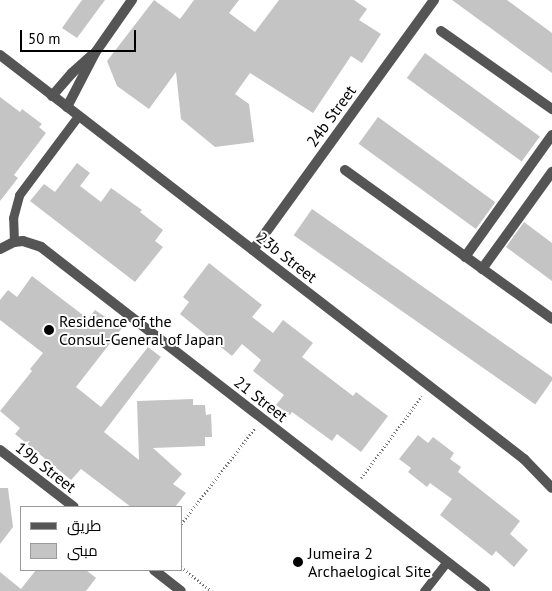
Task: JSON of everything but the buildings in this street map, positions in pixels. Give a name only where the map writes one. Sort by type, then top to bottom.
[{"type":"street","points":[[67,107],[95,53],[132,0]]},
{"type":"street","name":"24b Street","points":[[253,250],[434,0]]},
{"type":"street","points":[[442,31],[552,109]]},
{"type":"street","points":[[52,96],[72,73],[95,53]]},
{"type":"street","name":"23b Street","points":[[0,55],[524,459],[551,483]]},
{"type":"street","points":[[465,257],[552,134]]},
{"type":"street","points":[[345,170],[552,320]]},
{"type":"street","points":[[482,269],[552,172]]},
{"type":"street","points":[[0,249],[14,242]]},
{"type":"street","name":"21 Street","points":[[14,242],[32,243],[41,247],[484,591]]},
{"type":"street","name":"19b Street","points":[[0,450],[73,506]]},
{"type":"street","points":[[155,571],[181,591]]},
{"type":"lane","points":[[14,242],[13,218],[20,195],[78,116]]},
{"type":"lane","points":[[424,591],[447,562]]},
{"type":"path","points":[[352,489],[430,386]]},
{"type":"path","points":[[182,523],[262,418]]},
{"type":"path","points":[[182,568],[212,591]]},
{"type":"place","name":"Residence of the Consul-General of Japan","points":[[49,330]]},
{"type":"place","name":"Jumeira 2 Archaelogical Site","points":[[298,562]]}]
